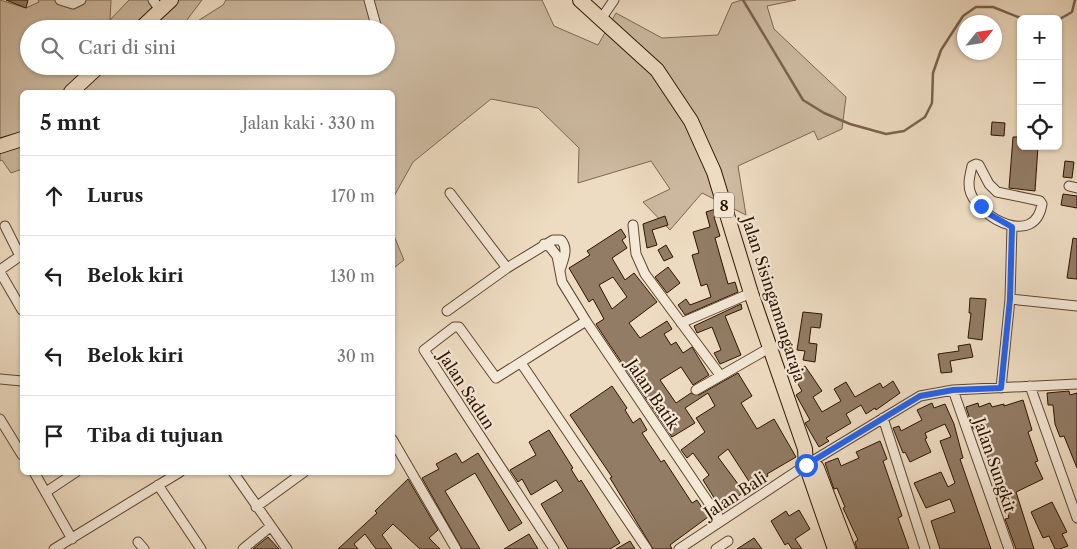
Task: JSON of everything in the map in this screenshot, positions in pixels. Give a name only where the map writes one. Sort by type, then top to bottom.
[{"type":"highway","points":[[146,20],[157,5],[171,0]]},
{"type":"highway","name":"Jalan Sisingamangaraja","points":[[580,0],[656,70],[692,121],[714,172],[751,293],[811,463]]},
{"type":"highway","points":[[73,90],[89,75]]},
{"type":"highway","points":[[0,146],[20,140]]},
{"type":"highway","name":"8","points":[[811,463],[835,549]]},
{"type":"highway","name":"8","points":[[811,463],[848,549]]},
{"type":"street","points":[[60,0],[73,4],[81,0]]},
{"type":"street","points":[[369,0],[375,20]]},
{"type":"street","points":[[601,19],[614,0]]},
{"type":"street","points":[[974,165],[979,165],[997,192],[1040,201],[1041,211],[1034,221],[1012,227],[991,215],[971,192],[969,180],[974,165]]},
{"type":"street","points":[[450,193],[507,268]]},
{"type":"street","points":[[633,225],[636,254],[640,265],[720,375]]},
{"type":"street","points":[[5,226],[20,256],[0,271],[20,306]]},
{"type":"street","points":[[1001,388],[1010,299],[1012,227]]},
{"type":"street","points":[[447,311],[507,268],[544,244],[557,239],[565,245],[566,253],[560,271]]},
{"type":"street","points":[[544,244],[554,252],[560,271]]},
{"type":"street","name":"Jalan Batik","points":[[560,271],[562,282],[586,321],[721,522]]},
{"type":"street","points":[[681,323],[751,293]]},
{"type":"street","points":[[1010,299],[1077,306]]},
{"type":"street","name":"Jalan Sadun","points":[[554,549],[424,350],[454,327],[459,327],[496,378],[586,321]]},
{"type":"street","points":[[696,390],[771,347]]},
{"type":"street","points":[[521,363],[647,549]]},
{"type":"street","points":[[0,379],[20,381]]},
{"type":"street","name":"Jalan Bali","points":[[679,549],[811,463],[920,396],[953,390],[1077,384]]},
{"type":"street","points":[[1030,386],[1077,518]]},
{"type":"street","name":"Jalan Sungkit","points":[[953,390],[1009,549]]},
{"type":"street","points":[[883,418],[926,549]]},
{"type":"street","points":[[2,426],[20,452]]},
{"type":"street","points":[[395,444],[456,549]]},
{"type":"street","points":[[36,475],[72,539]]},
{"type":"street","points":[[46,492],[72,475]]},
{"type":"street","points":[[54,549],[175,475]]},
{"type":"street","points":[[235,475],[287,549]]},
{"type":"street","points":[[256,507],[300,475]]},
{"type":"street","points":[[158,485],[201,549]]},
{"type":"street","points":[[243,549],[270,527]]},
{"type":"street","points":[[716,549],[728,541]]},
{"type":"shaded area","points":[[0,0],[26,8],[39,2],[38,0],[111,0],[110,20],[20,20],[20,75],[395,75],[395,20],[199,20],[223,5],[226,0],[542,0],[554,26],[598,45],[616,13],[662,38],[718,35],[732,3],[742,0],[796,0],[767,6],[774,29],[846,97],[842,129],[818,140],[814,131],[738,166],[746,215],[702,193],[670,230],[643,202],[670,189],[651,161],[578,183],[579,148],[538,108],[491,99],[413,162],[395,194],[395,90],[20,90],[20,170],[11,173],[2,160],[0,161]]},
{"type":"shaded area","points":[[129,0],[202,0],[187,20],[110,20]]},
{"type":"shaded area","points":[[395,238],[404,260],[395,267]]},
{"type":"building","points":[[6,0],[28,0],[26,8]]},
{"type":"building","points":[[992,122],[1005,123],[1004,136],[991,135]]},
{"type":"building","points":[[1013,137],[1017,137],[1017,150],[1038,150],[1035,191],[1009,188]]},
{"type":"building","points":[[1065,161],[1074,162],[1072,178],[1063,177]]},
{"type":"building","points":[[1063,194],[1077,196],[1077,208],[1061,205]]},
{"type":"building","points":[[716,209],[718,216],[714,217],[720,236],[715,238],[728,284],[735,282],[738,292],[685,315],[678,305],[686,299],[690,305],[711,297],[707,284],[701,286],[692,255],[699,253],[693,232],[710,227],[706,212]]},
{"type":"building","points":[[665,216],[668,225],[652,230],[657,245],[647,248],[643,224]]},
{"type":"building","points":[[621,229],[626,237],[622,240],[627,248],[612,258],[625,280],[634,273],[657,302],[629,323],[640,338],[667,321],[672,329],[664,334],[671,345],[676,342],[683,353],[692,347],[709,375],[693,385],[681,367],[660,380],[676,403],[691,393],[699,395],[738,373],[752,396],[741,403],[757,429],[774,419],[796,457],[767,474],[768,476],[752,486],[728,449],[718,457],[744,492],[721,509],[703,480],[709,475],[693,453],[687,458],[681,450],[705,432],[696,418],[715,406],[708,393],[685,408],[695,423],[672,437],[596,324],[604,319],[593,299],[589,302],[569,268],[590,255],[587,251]],"holes":[[[613,277],[627,297],[612,309],[599,285]]]},
{"type":"building","points":[[1073,238],[1077,239],[1077,279],[1067,278]]},
{"type":"building","points":[[666,245],[673,257],[664,261],[658,250]]},
{"type":"building","points":[[668,267],[680,283],[667,293],[655,277]]},
{"type":"building","points":[[970,298],[986,299],[982,340],[968,338],[971,313],[969,313]]},
{"type":"building","points":[[741,304],[742,309],[725,316],[741,355],[720,364],[714,353],[721,350],[712,327],[697,333],[694,326]]},
{"type":"building","points":[[803,312],[822,314],[820,328],[811,327],[809,343],[817,344],[815,362],[803,360],[805,351],[797,350]]},
{"type":"building","points":[[970,344],[973,357],[950,361],[952,372],[941,373],[938,354],[959,351],[958,346]]},
{"type":"building","points":[[805,366],[822,391],[813,397],[822,412],[841,401],[834,389],[846,382],[855,397],[880,383],[883,388],[893,381],[900,393],[876,410],[875,408],[866,414],[861,405],[846,414],[851,423],[826,438],[829,441],[819,447],[805,423],[810,420],[796,395],[802,391],[792,374]]},
{"type":"building","points":[[612,386],[627,408],[625,410],[633,423],[640,418],[647,430],[642,433],[661,462],[664,460],[692,503],[697,500],[708,517],[670,545],[672,549],[653,549],[610,478],[612,477],[570,415]]},
{"type":"building","points":[[1069,391],[1070,395],[1077,393],[1077,468],[1064,436],[1060,437],[1055,424],[1053,405],[1048,405],[1047,393]]},
{"type":"building","points":[[1023,400],[1032,430],[1028,432],[1038,461],[1035,462],[1043,479],[1016,492],[1034,549],[1016,549],[1005,519],[1009,518],[1003,497],[998,499],[996,493],[999,492],[983,443],[977,428],[973,429],[966,407],[978,403],[979,407],[990,403],[992,407],[1004,404],[1004,406]]},
{"type":"building","points":[[932,403],[934,408],[945,404],[954,424],[963,458],[960,459],[991,549],[940,549],[931,521],[955,512],[950,499],[926,508],[914,483],[941,472],[948,487],[955,483],[940,441],[951,437],[945,424],[925,433],[927,438],[925,439],[931,452],[910,462],[905,452],[903,453],[893,428],[899,426],[901,431],[922,420],[917,410]]},
{"type":"building","points":[[549,430],[573,468],[571,469],[579,482],[581,480],[620,543],[610,549],[568,549],[541,504],[563,491],[556,480],[531,495],[522,479],[518,482],[510,470],[536,455],[529,442]]},
{"type":"building","points":[[880,441],[887,459],[883,461],[902,516],[898,518],[909,549],[857,549],[855,542],[858,540],[843,508],[845,507],[837,488],[834,489],[825,463],[838,458],[841,466],[859,458],[856,452]]},
{"type":"building","points":[[456,453],[462,463],[478,453],[522,523],[509,531],[475,473],[445,491],[480,549],[462,549],[422,478],[439,469],[436,464]]},
{"type":"building","points":[[408,479],[438,530],[429,538],[440,549],[420,549],[393,524],[382,535],[392,549],[376,549],[365,534],[354,544],[358,549],[338,549],[377,513],[375,511]]},
{"type":"building","points":[[1052,502],[1067,532],[1062,534],[1068,546],[1060,549],[1055,549],[1049,536],[1043,538],[1031,512]]},
{"type":"building","points":[[799,510],[810,529],[795,539],[802,549],[792,549],[788,543],[785,545],[771,521],[786,511],[789,516]]},
{"type":"building","points":[[529,534],[538,549],[504,549]]},
{"type":"building","points":[[268,537],[279,549],[253,549]]},
{"type":"building","points":[[754,538],[762,549],[737,549]]},
{"type":"building","points":[[630,541],[635,549],[616,549]]},
{"type":"waterway","points":[[743,0],[803,100],[824,113],[850,124],[886,134],[904,131],[925,117],[932,103],[933,73],[941,50],[963,16],[976,7],[993,7],[1017,17]]},
{"type":"waterway","points":[[1062,18],[1072,12],[1075,0]]},
{"type":"route","points":[[806,465],[927,393],[1001,388],[1010,299],[1012,227],[991,215],[981,206]]}]
